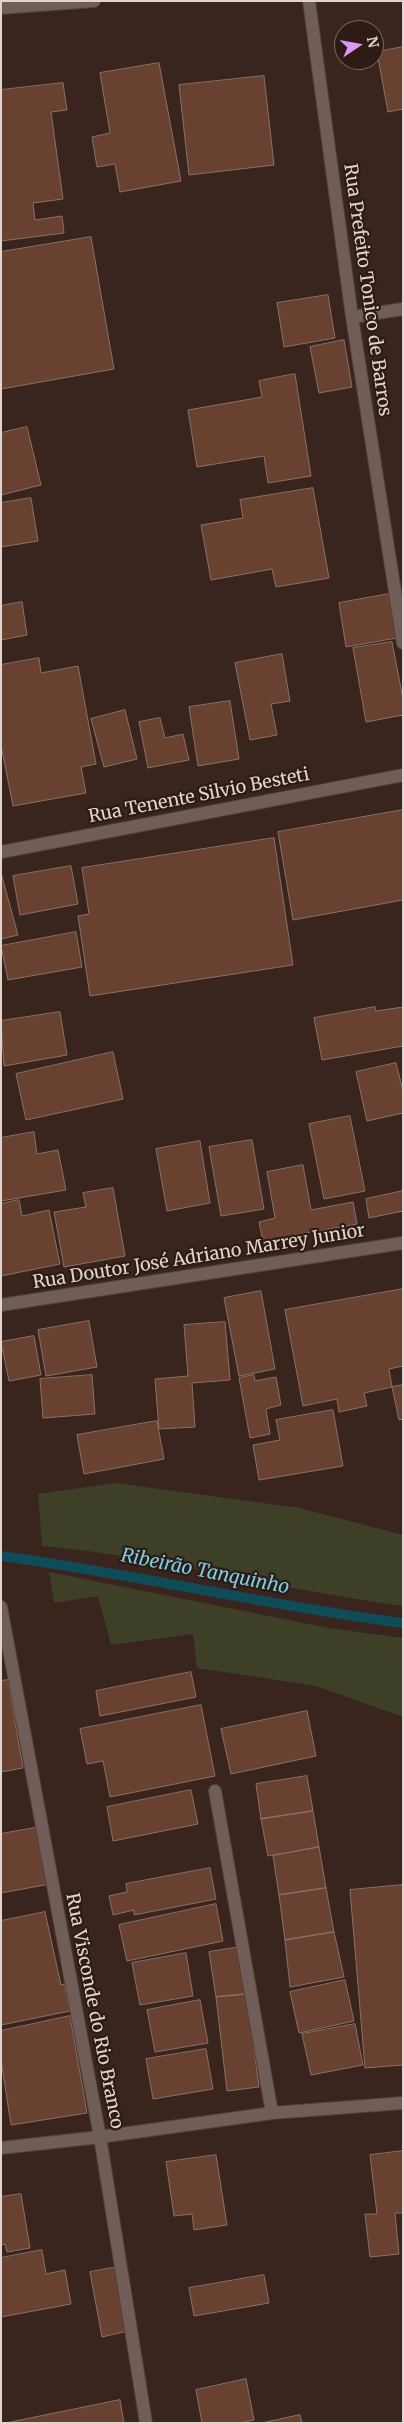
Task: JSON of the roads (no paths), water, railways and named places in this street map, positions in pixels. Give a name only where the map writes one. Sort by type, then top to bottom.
[{"type":"street","points":[[1,8],[94,1]]},
{"type":"street","name":"Rua Prefeito Tonico de Barros","points":[[309,1],[352,317],[403,643]]},
{"type":"street","points":[[352,317],[403,309]]},
{"type":"street","name":"Rua Tenente Silvio Besteti","points":[[1,852],[403,775]]},
{"type":"street","name":"Rua Doutor José Adriano Marrey Junior","points":[[1,1305],[403,1243]]},
{"type":"street","name":"Rua Visconde do Rio Branco","points":[[1,1607],[100,2137],[146,2423]]},
{"type":"street","points":[[215,1791],[272,2113]]},
{"type":"street","points":[[1,2148],[100,2137],[272,2113],[403,2103]]},
{"type":"waterway","name":"Ribeirão Tanquinho","points":[[1,1556],[51,1563],[302,1608],[403,1623]]}]
